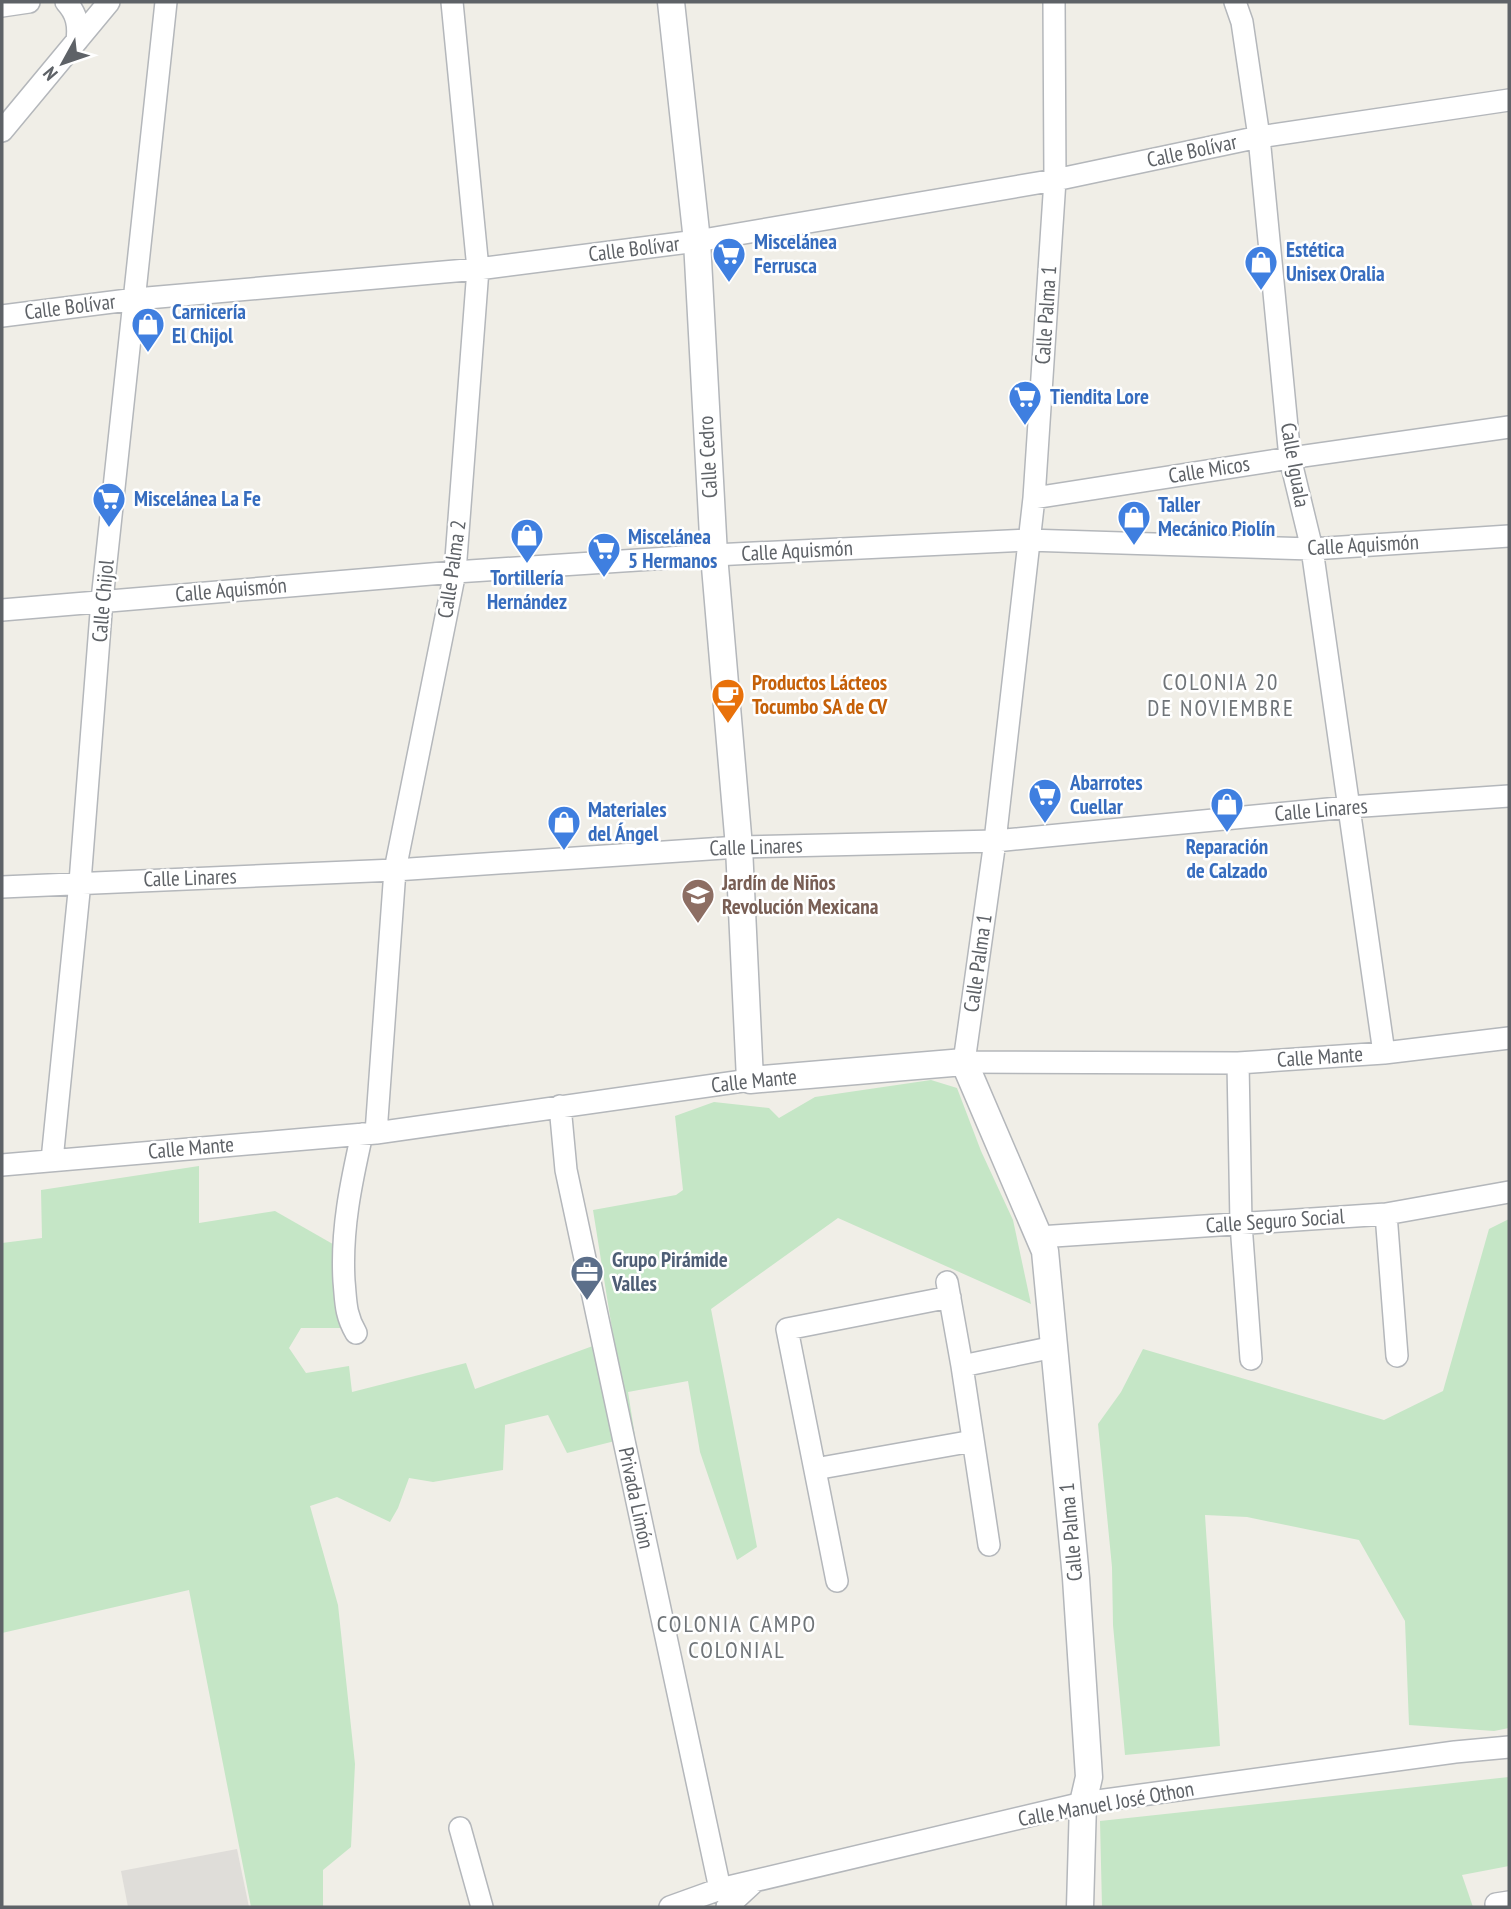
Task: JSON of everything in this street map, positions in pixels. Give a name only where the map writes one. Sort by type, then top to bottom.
[{"type":"street","points":[[2,6],[29,2]]},
{"type":"street","points":[[66,2],[78,21],[77,41]]},
{"type":"street","points":[[2,131],[110,2]]},
{"type":"street","name":"Calle Chijol","points":[[51,1160],[80,882],[102,600],[166,2]]},
{"type":"street","name":"Calle Palma 2","points":[[356,1333],[347,1317],[342,1248],[348,1197],[369,1133],[395,870],[456,572],[478,269],[452,2]]},
{"type":"street","name":"Calle Cedro","points":[[671,2],[697,241],[713,555],[739,847],[750,1080]]},
{"type":"street","name":"Calle Palma 1","points":[[1054,2],[1055,180],[1034,498],[1027,540],[995,841],[964,1062],[1045,1251],[1076,1578],[1089,1777],[1083,1803],[1080,1907]]},
{"type":"street","name":"Calle Iguala","points":[[1235,2],[1242,22],[1259,137],[1290,458],[1312,549],[1384,1053]]},
{"type":"street","name":"Calle Bolívar","points":[[2,316],[136,299],[478,269],[697,241],[1055,180],[1259,137],[1509,100]]},
{"type":"street","name":"Calle Micos","points":[[1034,498],[1290,458],[1509,428]]},
{"type":"street","name":"Calle Aquismón","points":[[2,610],[456,572],[713,555],[1027,540],[1312,549],[1509,536]]},
{"type":"street","name":"Calle Linares","points":[[2,887],[395,870],[739,847],[995,841],[1349,807],[1509,796]]},
{"type":"street","name":"Calle Mante","points":[[2,1165],[369,1133],[750,1080],[964,1062],[1238,1063],[1384,1053],[1509,1038]]},
{"type":"street","points":[[1238,1063],[1241,1224],[1251,1359]]},
{"type":"street","name":"Privada Limón","points":[[560,1106],[566,1170],[723,1898]]},
{"type":"street","name":"Calle Seguro Social","points":[[1039,1237],[1386,1214],[1509,1192]]},
{"type":"street","points":[[1386,1214],[1397,1356]]},
{"type":"street","points":[[837,1581],[787,1329],[948,1289],[989,1545]]},
{"type":"street","points":[[962,1366],[1054,1347]]},
{"type":"street","points":[[815,1469],[973,1441]]},
{"type":"street","name":"Calle Manuel José Othon","points":[[723,1898],[756,1880],[1083,1803],[1509,1747]]},
{"type":"street","points":[[460,1828],[482,1907]]},
{"type":"street","points":[[670,1907],[723,1898]]},
{"type":"shaded area","points":[[237,1849],[249,1907],[128,1907],[121,1871]]},
{"type":"green space","points":[[931,1080],[957,1088],[981,1151],[1013,1220],[1031,1304],[838,1218],[711,1309],[757,1547],[737,1560],[700,1452],[688,1381],[628,1392],[635,1436],[567,1453],[548,1415],[505,1425],[503,1470],[433,1482],[409,1478],[390,1522],[337,1497],[310,1506],[338,1605],[355,1764],[351,1847],[323,1870],[323,1907],[251,1907],[189,1590],[2,1633],[2,1243],[42,1238],[41,1190],[199,1166],[199,1223],[275,1211],[338,1247],[343,1328],[301,1328],[289,1348],[306,1373],[349,1366],[352,1392],[466,1363],[475,1389],[601,1343],[613,1335],[593,1210],[676,1195],[683,1190],[675,1116],[714,1102],[769,1108],[779,1118],[815,1097]]},
{"type":"green space","points":[[1509,1219],[1509,1728],[1494,1731],[1409,1725],[1405,1621],[1359,1540],[1247,1517],[1205,1515],[1220,1746],[1125,1755],[1113,1625],[1112,1567],[1098,1424],[1121,1392],[1143,1349],[1384,1420],[1443,1391],[1489,1229]]},
{"type":"green space","points":[[1509,1777],[1509,1866],[1462,1875],[1473,1907],[1102,1907],[1100,1821]]},
{"type":"place","name":"Miscelánea Ferrusca","points":[[729,284]]},
{"type":"place","name":"Estética Unisex Oralia","points":[[1261,292]]},
{"type":"place","name":"Carnicería El Chijol","points":[[148,354]]},
{"type":"place","name":"Tiendita Lore","points":[[1025,427]]},
{"type":"place","name":"Miscelánea La Fe","points":[[109,529]]},
{"type":"place","name":"Taller Mecánico Piolín","points":[[1134,547]]},
{"type":"place","name":"Tortillería Hernández","points":[[527,565]]},
{"type":"place","name":"Miscelánea 5 Hermanos","points":[[604,579]]},
{"type":"place","name":"Productos Lácteos Tocumbo SA de CV","points":[[728,725]]},
{"type":"place","name":"Abarrotes Cuellar","points":[[1045,825]]},
{"type":"place","name":"Reparación de Calzado","points":[[1227,834]]},
{"type":"place","name":"Materiales del Ángel","points":[[564,852]]},
{"type":"place","name":"Jardín de Niños Revolución Mexicana","points":[[698,925]]},
{"type":"place","name":"Grupo Pirámide Valles","points":[[587,1302]]},
{"type":"district","name":"COLONIA 20 DE NOVIEMBRE","points":[[1221,695]]},
{"type":"district","name":"COLONIA CAMPO COLONIAL","points":[[737,1637]]}]
